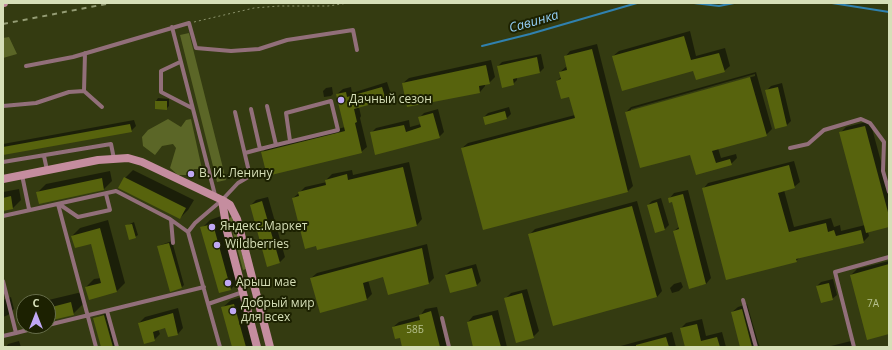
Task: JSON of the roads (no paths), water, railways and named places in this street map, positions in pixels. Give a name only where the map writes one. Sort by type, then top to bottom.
[{"type":"street","points":[[3,179],[98,160],[128,158],[142,162],[230,205],[237,219],[270,347]]},
{"type":"street","points":[[218,198],[226,222],[257,347]]},
{"type":"street","points":[[242,289],[253,282]]},
{"type":"lane","points":[[26,66],[85,53],[189,23],[196,48],[231,51],[259,49],[287,40],[353,30],[358,50]]},
{"type":"lane","points":[[172,27],[192,108],[218,198]]},
{"type":"lane","points":[[85,53],[84,90],[102,107]]},
{"type":"lane","points":[[180,62],[161,71],[161,92],[192,108]]},
{"type":"lane","points":[[3,106],[36,104],[70,92],[84,90]]},
{"type":"lane","points":[[245,154],[290,141],[338,130],[331,101],[286,113],[290,141]]},
{"type":"lane","points":[[267,106],[276,145]]},
{"type":"lane","points":[[251,109],[260,149]]},
{"type":"lane","points":[[188,232],[218,198],[250,176],[235,112]]},
{"type":"lane","points":[[790,148],[808,144],[824,130],[861,119],[870,123],[884,142],[883,171],[889,192]]},
{"type":"lane","points":[[3,162],[111,144],[114,159]]},
{"type":"lane","points":[[44,156],[47,170]]},
{"type":"lane","points":[[22,175],[29,209]]},
{"type":"lane","points":[[3,216],[29,209],[116,192],[171,220],[188,232],[220,347]]},
{"type":"lane","points":[[58,204],[78,217],[110,210],[106,194]]},
{"type":"lane","points":[[58,204],[96,347]]},
{"type":"lane","points":[[171,220],[173,243]]},
{"type":"lane","points":[[854,347],[835,272],[889,257]]},
{"type":"lane","points":[[3,281],[16,332],[3,336]]},
{"type":"lane","points":[[56,323],[204,287]]},
{"type":"lane","points":[[208,304],[242,289]]},
{"type":"lane","points":[[743,300],[756,347]]},
{"type":"lane","points":[[107,311],[117,347]]},
{"type":"lane","points":[[442,318],[449,347]]},
{"type":"waterway","name":"Савинка","points":[[482,46],[530,34],[637,3]]},
{"type":"waterway","name":"Савинка","points":[[694,3],[719,6],[734,3]]},
{"type":"waterway","name":"Савинка","points":[[832,3],[889,12]]},
{"type":"railway","points":[[3,24],[111,3]]},
{"type":"place","name":"Дачный сезон","points":[[341,100]]},
{"type":"place","name":"В. И. Ленину","points":[[191,174]]},
{"type":"place","name":"Яндекс.Маркет","points":[[212,227]]},
{"type":"place","name":"Wildberries","points":[[217,245]]},
{"type":"place","name":"Арыш мае","points":[[228,283]]},
{"type":"place","name":"Добрый мир для всех","points":[[233,311]]}]
